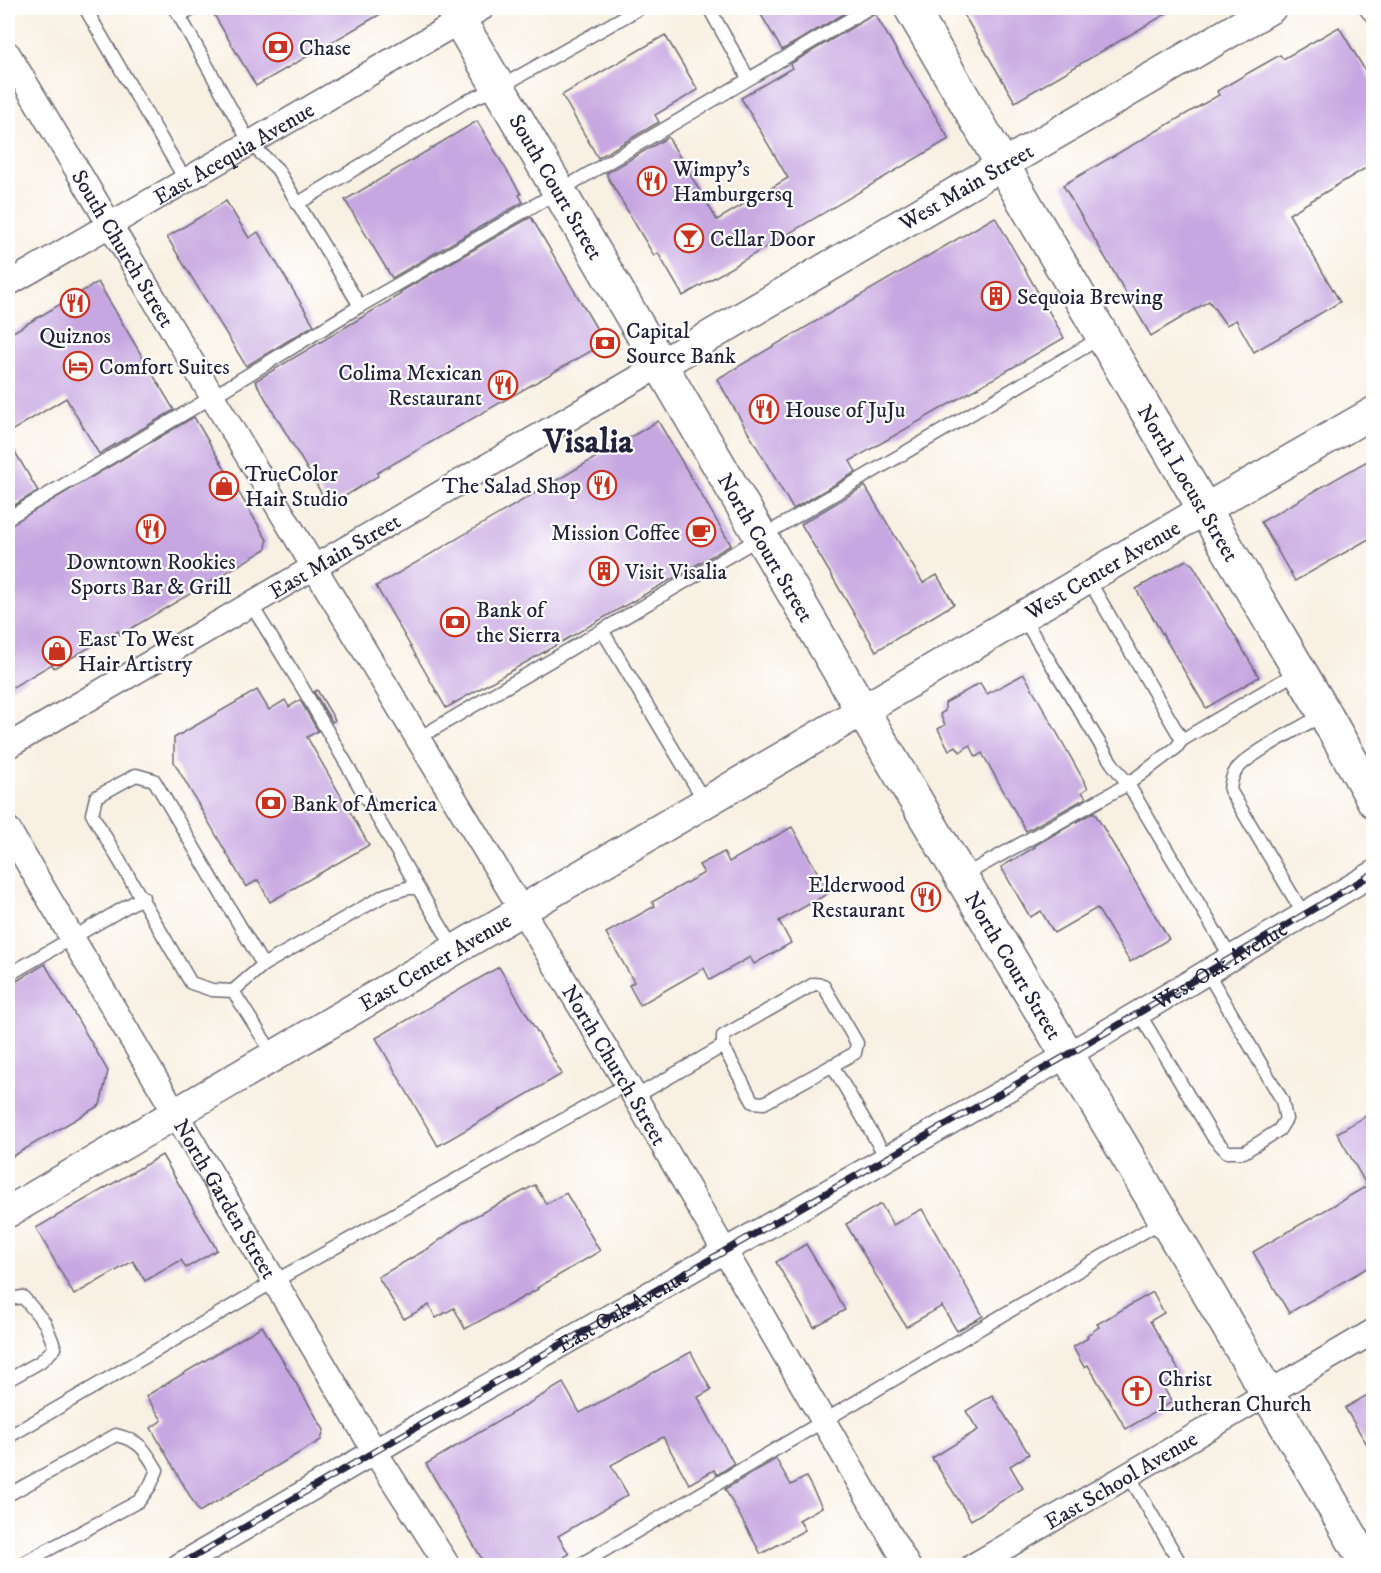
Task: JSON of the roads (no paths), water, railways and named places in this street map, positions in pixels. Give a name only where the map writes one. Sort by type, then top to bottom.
[{"type":"main road","name":"North Locust Street","points":[[911,8],[1300,670],[1374,801]]},
{"type":"main road","name":"South Court Street","points":[[465,12],[500,87],[662,364]]},
{"type":"main road","name":"North Court Street","points":[[662,364],[862,710],[1369,1561]]},
{"type":"street","name":"West Main Street","points":[[662,364],[1270,8]]},
{"type":"street","name":"East Acequia Avenue","points":[[8,284],[250,143],[465,12]]},
{"type":"street","name":"South Church Street","points":[[8,54],[314,567]]},
{"type":"street","name":"East Main Street","points":[[8,746],[662,364]]},
{"type":"street","name":"West Center Avenue","points":[[862,710],[1374,412]]},
{"type":"street","name":"North Church Street","points":[[314,567],[631,1090],[908,1566]]},
{"type":"street","name":"East Center Avenue","points":[[8,1212],[862,710]]},
{"type":"street","name":"North Garden Street","points":[[8,829],[375,1452],[448,1566]]},
{"type":"street","name":"West Oak Avenue","points":[[1067,1056],[1374,873]]},
{"type":"street","name":"East Oak Avenue","points":[[179,1566],[1067,1056]]},
{"type":"street","name":"East School Avenue","points":[[973,1566],[1374,1331]]},
{"type":"lane","points":[[85,8],[186,181]]},
{"type":"lane","points":[[194,8],[180,10],[250,143],[277,168],[360,306]]},
{"type":"lane","points":[[297,204],[465,102],[500,87],[640,8]]},
{"type":"lane","points":[[708,8],[748,78]]},
{"type":"lane","points":[[8,518],[360,306],[869,8]]},
{"type":"lane","points":[[417,739],[1103,337]]},
{"type":"lane","points":[[1088,579],[1182,740]]},
{"type":"lane","points":[[250,603],[302,687],[455,950]]},
{"type":"lane","points":[[1022,616],[1111,762],[1128,784],[1231,958]]},
{"type":"lane","points":[[602,630],[706,803]]},
{"type":"lane","points":[[961,877],[1128,784],[1182,740],[1300,670]]},
{"type":"lane","points":[[1304,915],[1230,790],[1231,780],[1245,760],[1325,714]]},
{"type":"lane","points":[[264,965],[154,780],[136,774],[96,797],[92,814],[143,897],[191,983],[212,990],[233,991],[264,965],[385,895],[407,888],[418,888]]},
{"type":"lane","points":[[8,975],[143,897]]},
{"type":"lane","points":[[1139,1013],[1213,1137],[1227,1152],[1244,1152],[1279,1130],[1286,1119],[1282,1100],[1207,972]]},
{"type":"lane","points":[[814,984],[823,985],[857,1043],[855,1053],[764,1103],[753,1102],[723,1046],[723,1036],[814,984]]},
{"type":"lane","points":[[233,991],[274,1056]]},
{"type":"lane","points":[[8,1437],[275,1281],[631,1090],[723,1046]]},
{"type":"lane","points":[[832,1065],[887,1159]]},
{"type":"lane","points":[[578,1566],[1164,1219]]},
{"type":"lane","points":[[8,1299],[23,1297],[45,1323],[55,1348],[40,1362],[8,1380]]},
{"type":"lane","points":[[8,1496],[116,1436],[132,1439],[145,1449],[157,1470],[150,1486],[139,1501],[18,1566]]},
{"type":"lane","points":[[1128,1474],[1182,1566]]},
{"type":"railway","points":[[178,1566],[1078,1049],[1374,873]]},
{"type":"place","name":"Chase","points":[[278,47]]},
{"type":"place","name":"Wimpy's Hamburgersq","points":[[652,181]]},
{"type":"place","name":"Cellar Door","points":[[689,238]]},
{"type":"place","name":"Sequoia Brewing","points":[[996,296]]},
{"type":"place","name":"Quiznos","points":[[75,303]]},
{"type":"place","name":"Capital Source Bank","points":[[605,343]]},
{"type":"place","name":"Comfort Suites","points":[[78,366]]},
{"type":"place","name":"Colima Mexican Restaurant","points":[[503,385]]},
{"type":"place","name":"House of JuJu","points":[[764,409]]},
{"type":"place","name":"The Salad Shop","points":[[602,485]]},
{"type":"place","name":"TrueColor Hair Studio","points":[[224,486]]},
{"type":"place","name":"Downtown Rookies Sports Bar & Grill","points":[[151,529]]},
{"type":"place","name":"Mission Coffee","points":[[701,532]]},
{"type":"place","name":"Visit Visalia","points":[[604,571]]},
{"type":"place","name":"Bank of the Sierra","points":[[455,622]]},
{"type":"place","name":"East To West Hair Artistry","points":[[57,651]]},
{"type":"place","name":"Bank of America","points":[[271,803]]},
{"type":"place","name":"Elderwood Restaurant","points":[[926,897]]},
{"type":"place","name":"Christ Lutheran Church","points":[[1137,1391]]},
{"type":"district","name":"Visalia","points":[[588,440]]}]
